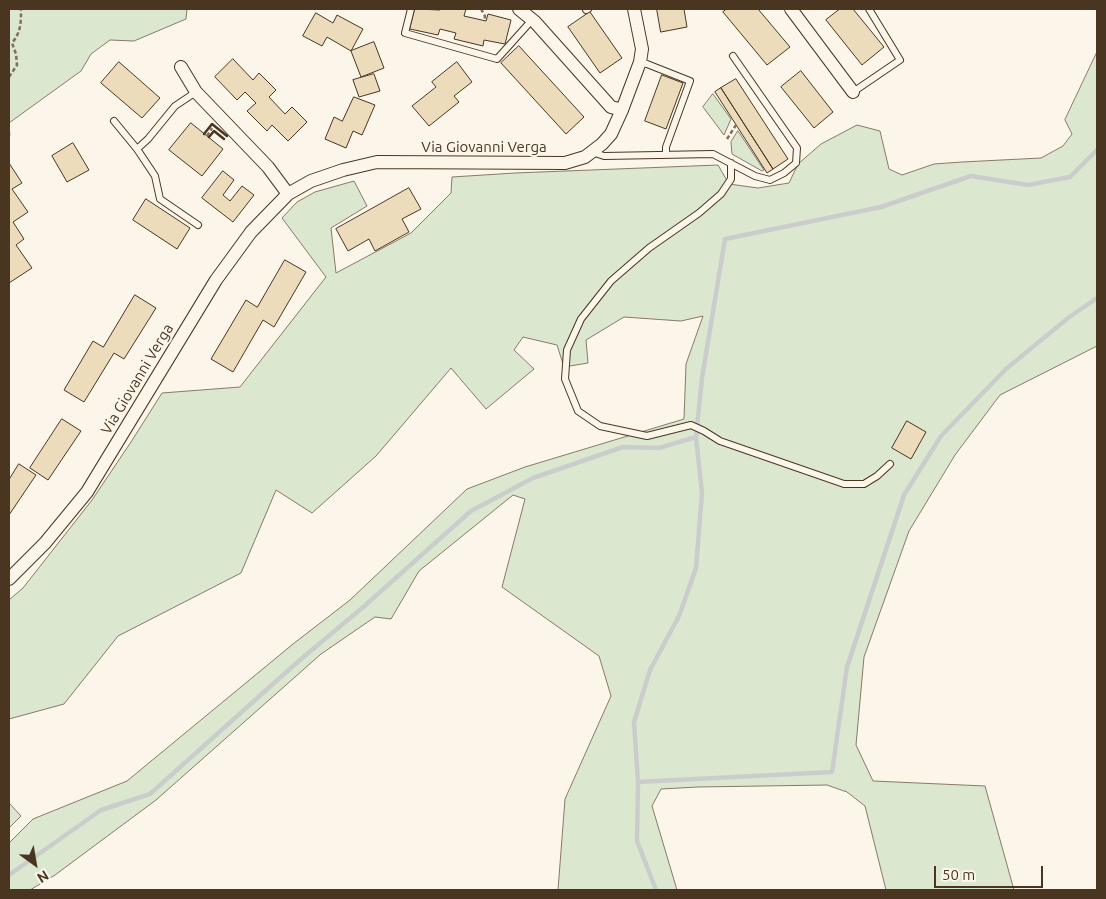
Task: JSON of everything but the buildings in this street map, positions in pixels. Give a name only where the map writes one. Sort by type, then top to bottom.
[{"type":"street","points":[[518,9],[532,20],[611,107],[622,110]]},
{"type":"street","name":"Via Giovanni Verga","points":[[9,579],[45,543],[87,492],[216,280],[251,232],[288,194],[311,181],[343,170],[377,162],[565,163],[585,156],[602,144],[611,134],[640,62],[642,49],[634,9]]},
{"type":"street","points":[[791,9],[853,92]]},
{"type":"street","points":[[181,67],[196,92],[268,167],[288,194]]},
{"type":"lane","points":[[411,9],[405,33],[497,59],[532,20]]},
{"type":"lane","points":[[853,92],[900,60],[869,9]]},
{"type":"lane","points":[[592,152],[604,156],[713,154],[755,176],[770,180],[784,173],[796,163],[797,148],[733,56]]},
{"type":"lane","points":[[640,62],[690,81],[666,147],[666,155]]},
{"type":"lane","points":[[137,149],[148,139],[175,106],[196,92]]},
{"type":"lane","points":[[114,120],[155,176],[160,200],[198,225]]},
{"type":"lane","points":[[731,163],[731,179],[721,194],[700,213],[649,248],[611,281],[581,319],[567,350],[565,379],[578,411],[600,426],[648,436],[691,425],[720,441],[844,484],[864,484],[877,476],[890,464]]},
{"type":"path","points":[[9,77],[17,65],[12,43],[18,35],[21,9]]},
{"type":"path","points":[[481,9],[485,16],[484,21]]},
{"type":"path","points":[[727,138],[736,124]]},
{"type":"path","points":[[207,136],[213,127],[215,129]]},
{"type":"green space","points":[[9,9],[187,9],[186,19],[134,41],[110,40],[91,54],[81,71],[9,123]]},
{"type":"green space","points":[[1097,52],[1097,346],[1000,395],[955,455],[909,531],[864,657],[856,745],[873,781],[985,786],[1014,890],[886,890],[865,806],[847,792],[827,785],[661,789],[652,806],[677,890],[558,890],[565,799],[611,696],[599,656],[502,587],[525,499],[513,495],[419,571],[391,619],[375,617],[321,654],[156,800],[55,875],[30,890],[9,890],[9,843],[33,819],[127,781],[293,644],[350,600],[467,489],[525,467],[684,419],[686,364],[703,316],[681,321],[624,317],[586,340],[588,363],[564,367],[557,345],[523,337],[514,350],[534,369],[486,409],[451,368],[376,456],[312,513],[276,490],[241,573],[118,636],[64,704],[9,719],[9,600],[23,588],[92,500],[162,393],[240,387],[326,277],[282,218],[297,202],[315,192],[354,181],[367,206],[331,228],[336,273],[411,233],[451,193],[452,177],[718,165],[729,184],[758,188],[789,183],[798,164],[821,144],[857,125],[880,131],[889,169],[902,175],[934,164],[1041,158],[1063,146],[1072,134],[1065,120]]},
{"type":"green space","points":[[713,94],[731,119],[724,135],[703,107]]},
{"type":"green space","points":[[738,131],[764,170],[762,171],[732,154],[731,142]]},
{"type":"green space","points":[[9,803],[21,816],[9,828]]},
{"type":"waterway","points":[[9,875],[101,810],[150,794],[471,511],[533,478],[623,447],[659,448],[696,437],[702,378],[725,239],[881,207],[971,176],[1028,185],[1070,177],[1097,150]]},
{"type":"waterway","points":[[638,782],[832,772],[847,667],[904,495],[941,436],[1006,369],[1068,318],[1097,298]]},
{"type":"waterway","points":[[656,890],[637,841],[638,782],[634,722],[650,670],[679,616],[696,568],[702,493],[696,437]]},
{"type":"wall","points":[[204,134],[212,124],[227,136]]},
{"type":"wall","points":[[209,137],[214,131],[224,139]]}]
